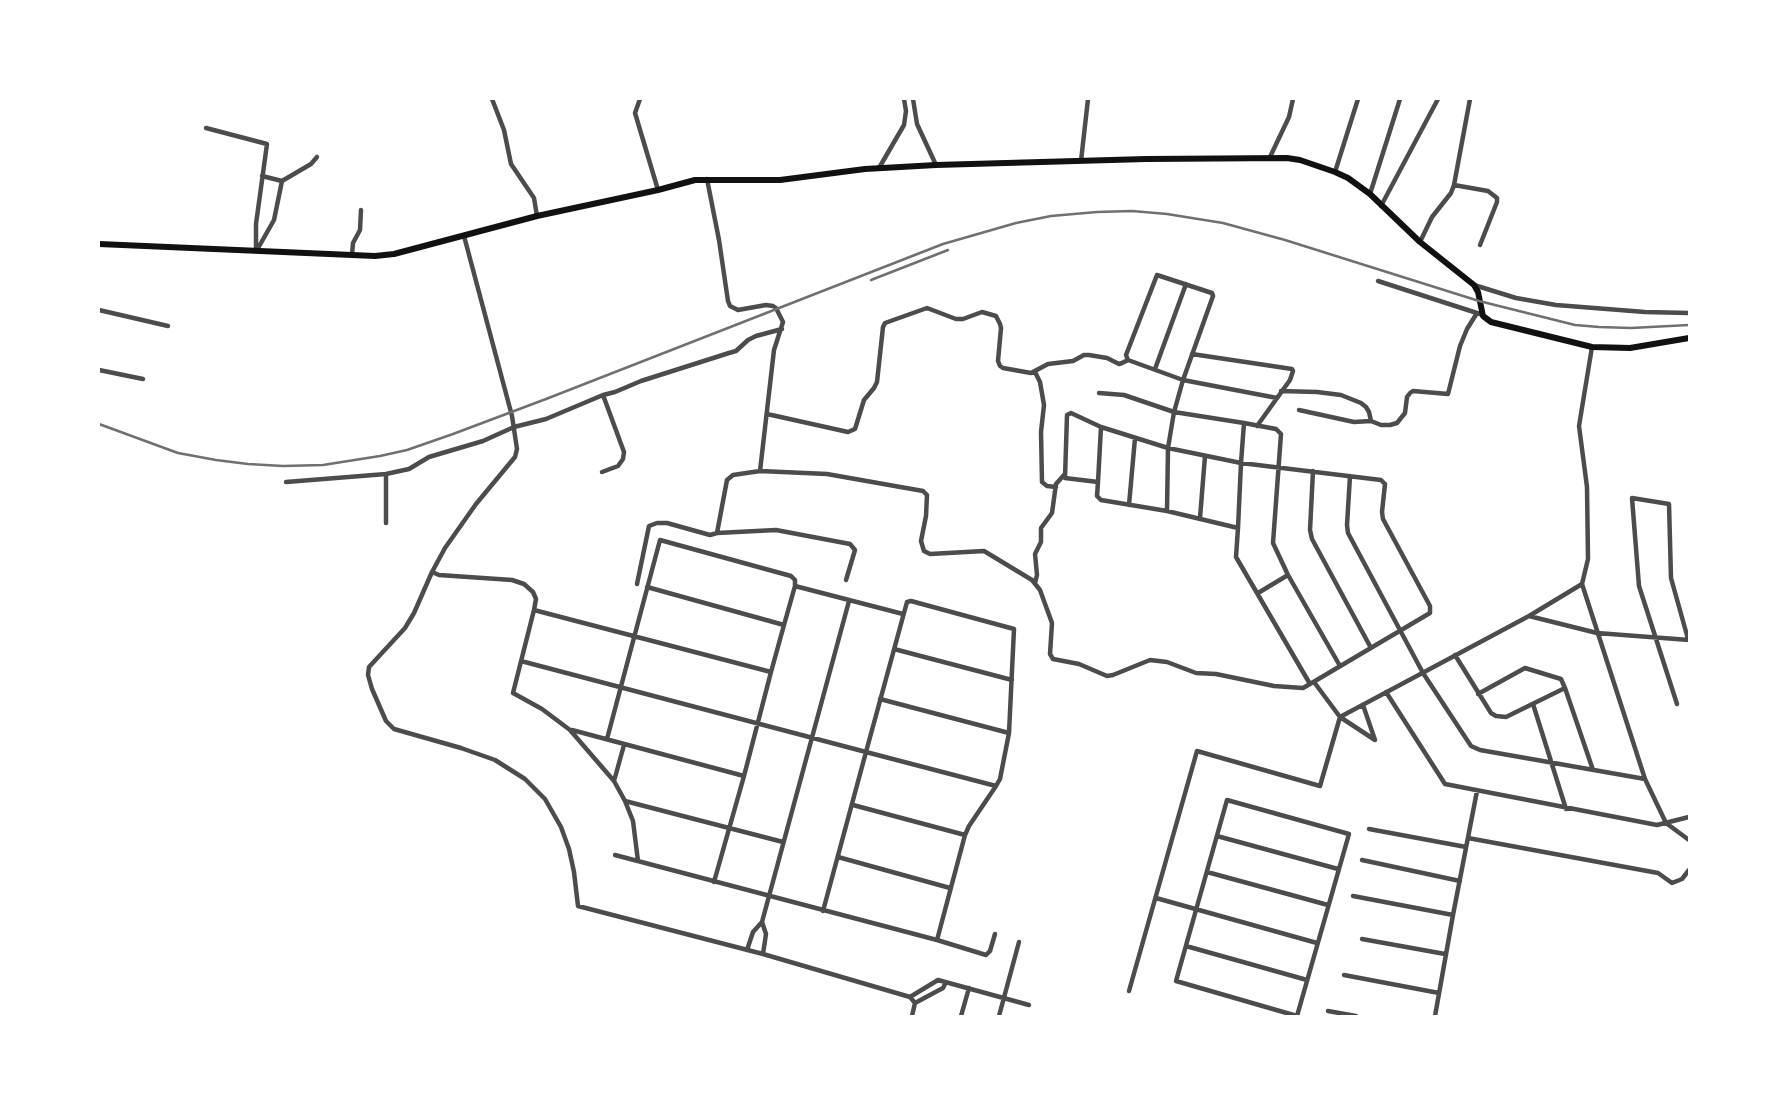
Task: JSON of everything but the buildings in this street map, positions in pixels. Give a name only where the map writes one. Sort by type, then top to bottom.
[{"type":"main road","points":[[99,244],[375,256],[394,254],[538,216],[707,179],[780,180],[879,168],[936,165],[1270,157],[1300,160],[1335,172],[1348,178],[1370,194],[1420,242],[1474,285],[1478,292],[1480,315],[1491,322],[1592,347],[1630,348],[1689,338]]},
{"type":"street","points":[[492,99],[504,130],[511,164],[534,198],[538,216]]},
{"type":"street","points":[[640,99],[635,113],[658,190]]},
{"type":"street","points":[[879,168],[904,125],[906,111],[904,99]]},
{"type":"street","points":[[913,99],[917,124],[936,165]]},
{"type":"street","points":[[1081,161],[1088,99]]},
{"type":"street","points":[[1270,157],[1288,121],[1293,99]]},
{"type":"street","points":[[1335,172],[1358,99]]},
{"type":"street","points":[[1370,194],[1400,99]]},
{"type":"street","points":[[1381,206],[1438,99]]},
{"type":"street","points":[[1420,242],[1432,218],[1451,193],[1454,185],[1470,99]]},
{"type":"street","points":[[904,125],[917,124]]},
{"type":"street","points":[[206,128],[265,142],[267,146],[256,224],[256,251]]},
{"type":"street","points":[[262,176],[282,181],[311,164],[318,157]]},
{"type":"street","points":[[707,179],[730,306],[738,310],[766,305],[773,306],[782,319],[782,329],[774,350],[760,471]]},
{"type":"street","points":[[256,251],[274,220],[282,181]]},
{"type":"street","points":[[1454,185],[1488,191],[1497,198],[1480,245]]},
{"type":"street","points":[[352,255],[353,243],[360,230],[361,210]]},
{"type":"street","points":[[464,236],[514,427],[517,449],[515,457],[476,504],[445,548],[405,628],[369,667],[368,675],[372,689],[386,720],[394,730],[495,760],[525,779],[545,799],[561,827],[569,849],[578,906],[763,954],[910,997],[915,1003]]},
{"type":"street","points":[[1128,360],[1126,356],[1156,277],[1159,275],[1212,293],[1213,296],[1183,380],[1174,412],[1168,448],[1167,511]]},
{"type":"street","points":[[1299,410],[1354,422],[1371,421],[1381,425],[1390,425],[1397,423],[1405,413],[1407,396],[1413,392],[1448,394],[1460,346],[1467,329],[1480,315],[1378,281]]},
{"type":"street","points":[[1155,370],[1186,284]]},
{"type":"street","points":[[1474,285],[1516,298],[1556,305],[1645,312],[1689,313]]},
{"type":"street","points":[[767,414],[848,432],[855,429],[864,400],[877,382],[885,323],[927,308],[956,318],[963,318],[976,313],[992,314],[1000,324],[998,361],[1000,366],[1026,373],[1035,372],[1048,364],[1073,361],[1084,355],[1089,355],[1107,358],[1119,364],[1128,360],[1183,380],[1277,398]]},
{"type":"street","points":[[99,310],[168,326]]},
{"type":"street","points":[[286,482],[386,474],[409,468],[429,457],[483,441],[514,427],[546,420],[641,381],[736,351],[748,340],[756,336],[782,329]]},
{"type":"street","points":[[1592,347],[1579,426],[1587,487],[1588,559],[1582,584],[1644,779],[1666,823],[1689,840]]},
{"type":"street","points":[[1192,354],[1289,368],[1293,371],[1290,380],[1257,426]]},
{"type":"street","points":[[99,370],[143,379]]},
{"type":"street","points":[[1035,372],[1040,382],[1044,405],[1041,432],[1042,482],[1047,486],[1056,487]]},
{"type":"street","points":[[1281,391],[1341,395],[1366,407],[1371,421]]},
{"type":"street","points":[[1099,394],[1124,395],[1174,412],[1244,423],[1276,430],[1281,434],[1274,543],[1288,575],[1340,666]]},
{"type":"street","points":[[602,472],[618,466],[623,459],[624,452],[603,395]]},
{"type":"street","points":[[717,533],[728,478],[733,475],[760,471],[827,474],[923,491],[927,495],[926,516],[921,541],[924,552],[930,554],[984,551],[1035,583],[1052,623],[1050,654],[1053,659],[1079,664],[1107,676],[1150,660],[1167,662],[1196,673],[1216,674],[1274,686],[1303,688],[1430,613],[1430,606],[1383,519],[1384,481],[1241,463],[1168,448],[1101,427],[1071,413],[1066,415],[1064,475],[1058,481],[1056,487],[1052,513],[1042,527],[1042,542],[1036,552],[1037,575],[1035,583]]},
{"type":"street","points":[[1244,423],[1236,557],[1312,683],[1340,717],[1374,740],[1363,704]]},
{"type":"street","points":[[1101,427],[1098,499],[1167,511],[1238,528]]},
{"type":"street","points":[[1129,505],[1135,438]]},
{"type":"street","points":[[1200,518],[1205,456]]},
{"type":"street","points":[[1313,471],[1310,530],[1312,539],[1371,648]]},
{"type":"street","points":[[386,474],[386,523]]},
{"type":"street","points":[[1064,475],[1068,479],[1098,482]]},
{"type":"street","points":[[1350,476],[1348,533],[1423,673],[1471,746],[1480,750],[1644,779]]},
{"type":"street","points":[[1529,616],[1597,633],[1656,636],[1689,640],[1671,578],[1669,504],[1632,498],[1638,580],[1656,636],[1678,704]]},
{"type":"street","points":[[637,584],[649,526],[657,523],[667,523],[710,535],[776,530],[850,544],[855,550],[846,580]]},
{"type":"street","points":[[607,739],[658,541],[662,539],[791,576],[795,580],[796,586],[714,882]]},
{"type":"street","points":[[432,572],[512,580],[524,584],[533,592],[536,599],[534,610],[513,693],[542,709],[570,730],[614,781],[633,821],[638,861]]},
{"type":"street","points":[[1258,593],[1288,575]]},
{"type":"street","points":[[1130,991],[1197,750],[1320,786],[1340,717],[1529,616],[1582,584]]},
{"type":"street","points":[[796,586],[903,614]]},
{"type":"street","points":[[647,588],[784,625]]},
{"type":"street","points":[[747,950],[753,932],[762,922],[849,601]]},
{"type":"street","points":[[823,911],[853,805],[905,605],[911,601],[1014,629],[1009,733],[1000,779],[964,835],[936,940]]},
{"type":"street","points":[[534,610],[771,672]]},
{"type":"street","points":[[894,649],[1012,680]]},
{"type":"street","points":[[1454,655],[1491,713],[1501,717],[1506,717],[1565,688]]},
{"type":"street","points":[[521,661],[996,786]]},
{"type":"street","points":[[1478,694],[1525,668],[1562,679],[1593,770]]},
{"type":"street","points":[[1386,692],[1445,784],[1566,809],[1657,825],[1689,817]]},
{"type":"street","points":[[880,699],[1009,733]]},
{"type":"street","points":[[1533,704],[1553,762],[1566,809]]},
{"type":"street","points":[[570,730],[744,776]]},
{"type":"street","points":[[614,781],[624,745]]},
{"type":"street","points":[[1435,1016],[1452,916],[1477,791]]},
{"type":"street","points":[[1227,800],[1349,834],[1297,1016],[1176,981],[1217,836],[1227,800]]},
{"type":"street","points":[[625,801],[783,842]]},
{"type":"street","points":[[853,805],[964,835]]},
{"type":"street","points":[[1369,829],[1466,847]]},
{"type":"street","points":[[1217,836],[1338,869]]},
{"type":"street","points":[[1468,838],[1658,873],[1672,883],[1682,879],[1689,870]]},
{"type":"street","points":[[615,855],[986,955],[990,951],[995,934]]},
{"type":"street","points":[[838,857],[950,888]]},
{"type":"street","points":[[1362,860],[1460,881]]},
{"type":"street","points":[[1207,872],[1328,905]]},
{"type":"street","points":[[1353,896],[1452,916]]},
{"type":"street","points":[[1156,898],[1317,943]]},
{"type":"street","points":[[762,922],[766,934],[763,954]]},
{"type":"street","points":[[1362,939],[1445,954]]},
{"type":"street","points":[[999,1016],[1019,942]]},
{"type":"street","points":[[1186,946],[1307,980]]},
{"type":"street","points":[[1344,975],[1439,992]]},
{"type":"street","points":[[910,997],[938,980],[1028,1004]]},
{"type":"street","points":[[912,1016],[915,1003],[943,988],[946,982]]},
{"type":"street","points":[[962,1016],[969,988]]},
{"type":"street","points":[[1328,1011],[1356,1016]]},
{"type":"railway","points":[[99,424],[178,453],[248,464],[283,466],[323,465],[380,456],[407,450],[546,399],[943,244],[1016,223],[1051,216],[1097,212],[1132,211],[1167,214],[1223,223],[1285,240],[1479,301],[1575,325],[1631,328],[1689,325]]},
{"type":"railway","points":[[871,280],[948,250]]}]
